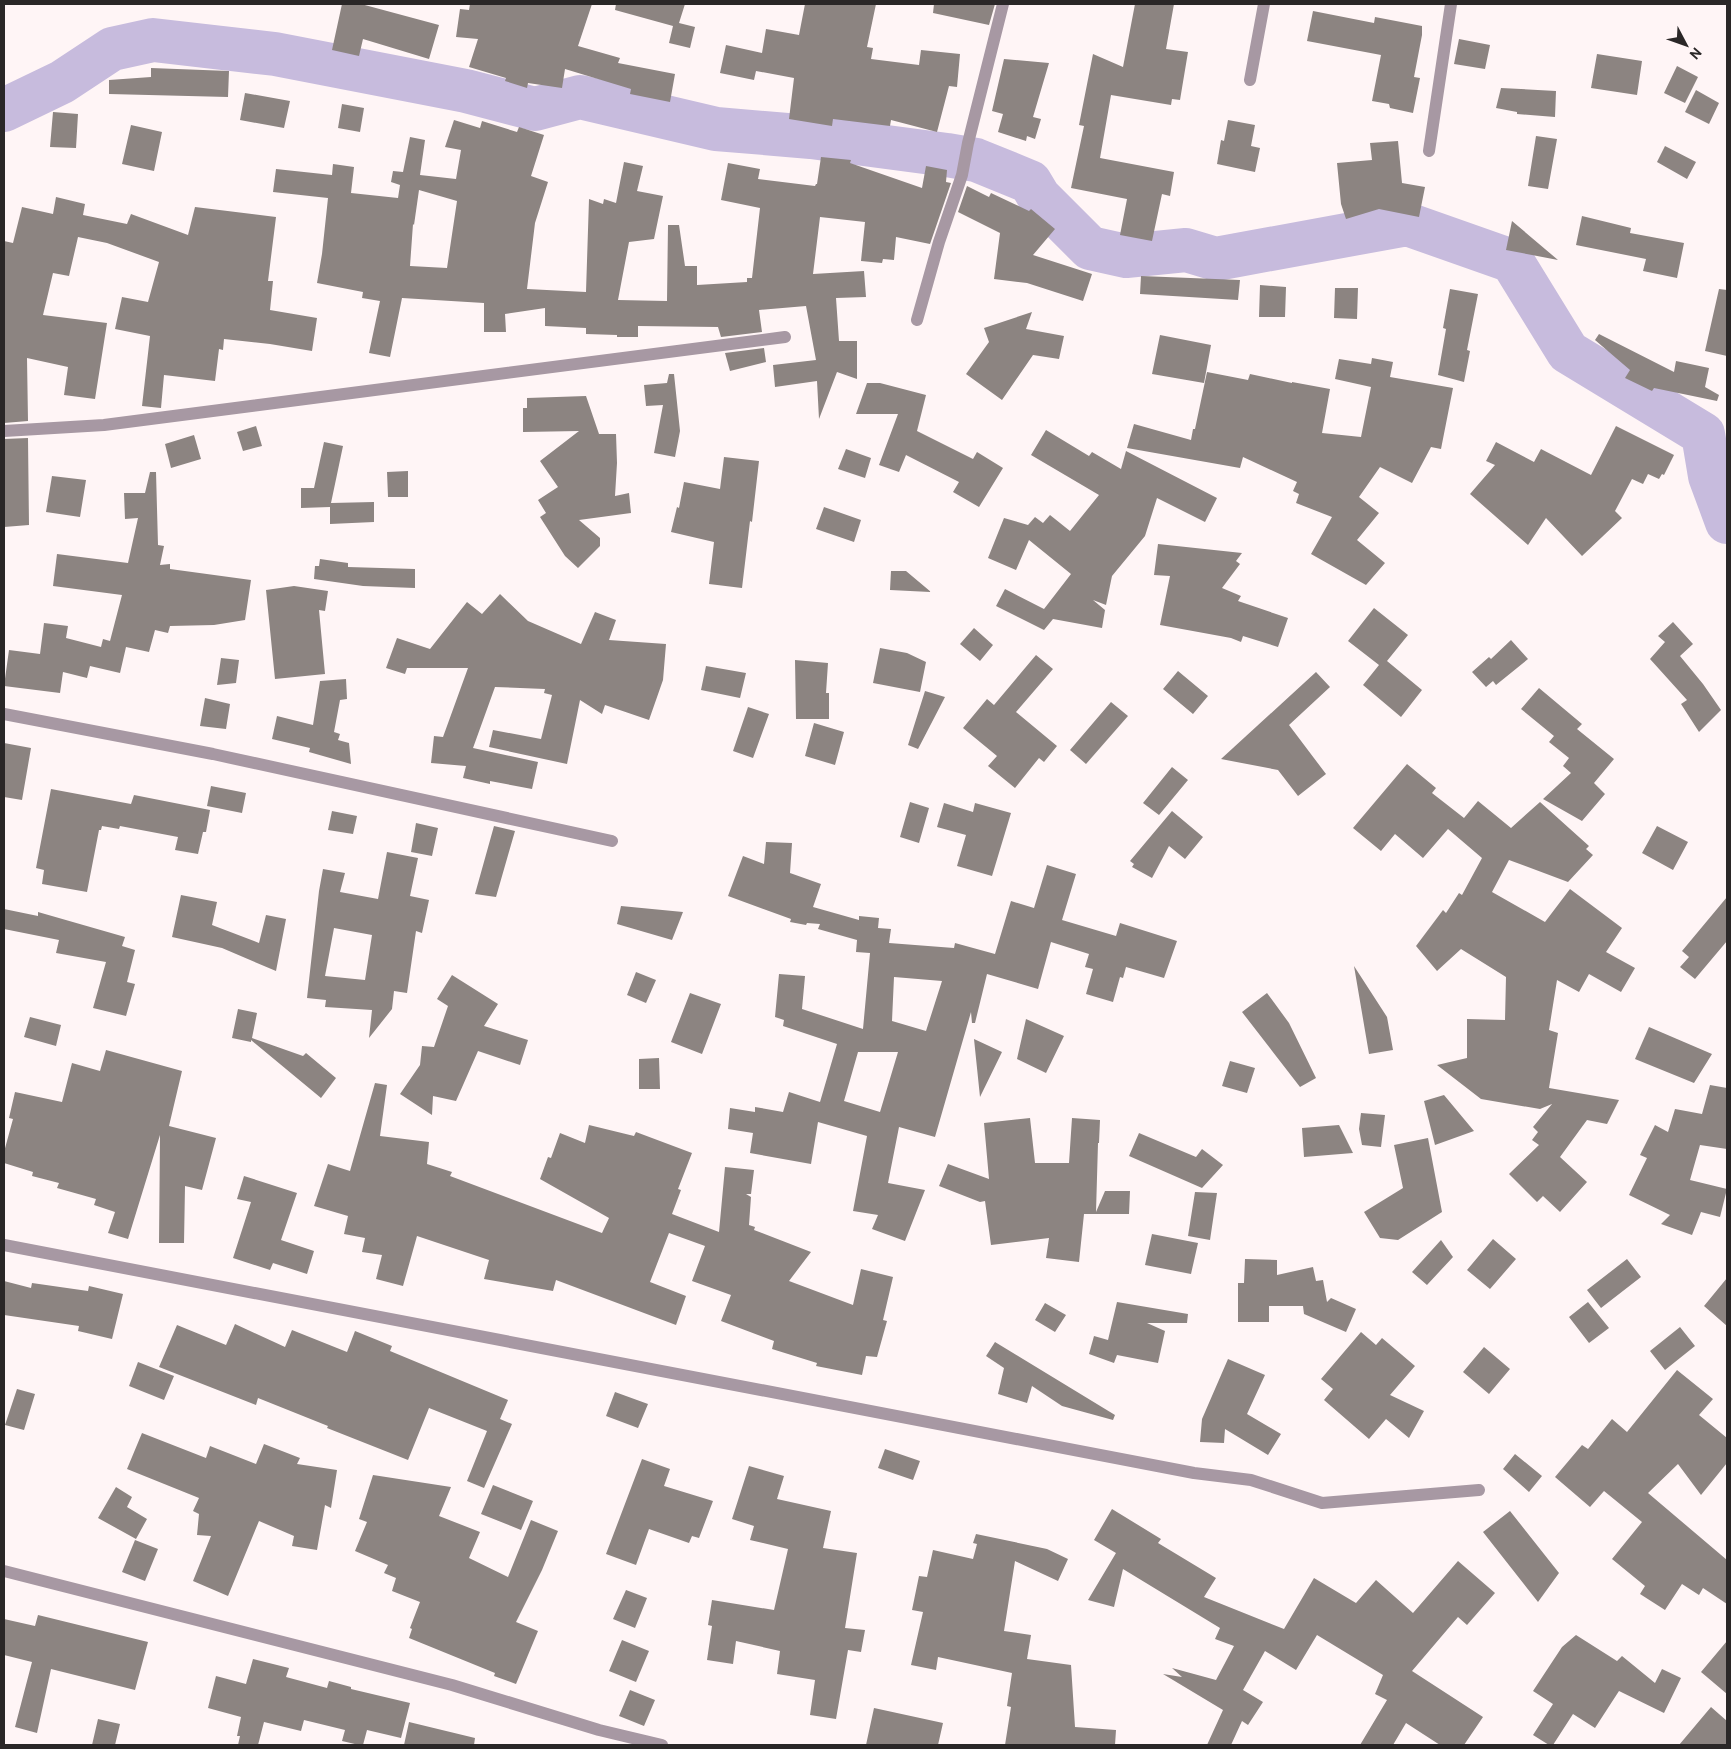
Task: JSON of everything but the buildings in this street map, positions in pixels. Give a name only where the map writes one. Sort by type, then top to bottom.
[{"type":"street","points":[[917,320],[939,242],[962,175],[968,143],[1003,4]]},
{"type":"street","points":[[1250,80],[1264,4]]},
{"type":"street","points":[[1429,151],[1451,4]]},
{"type":"street","points":[[4,431],[104,425],[785,337]]},
{"type":"street","points":[[4,714],[213,754],[612,841]]},
{"type":"street","points":[[4,1245],[1194,1473],[1251,1480],[1322,1503],[1479,1490]]},
{"type":"street","points":[[4,1571],[452,1685],[599,1730],[662,1745]]},
{"type":"waterway","points":[[4,110],[62,82],[112,49],[153,40],[275,54],[466,91],[535,109],[580,97],[716,129],[811,137],[976,160],[1030,182],[1039,197],[1090,248],[1126,256],[1186,250],[1216,259],[1407,224],[1512,261],[1568,352],[1703,434],[1710,476],[1727,522]]}]
